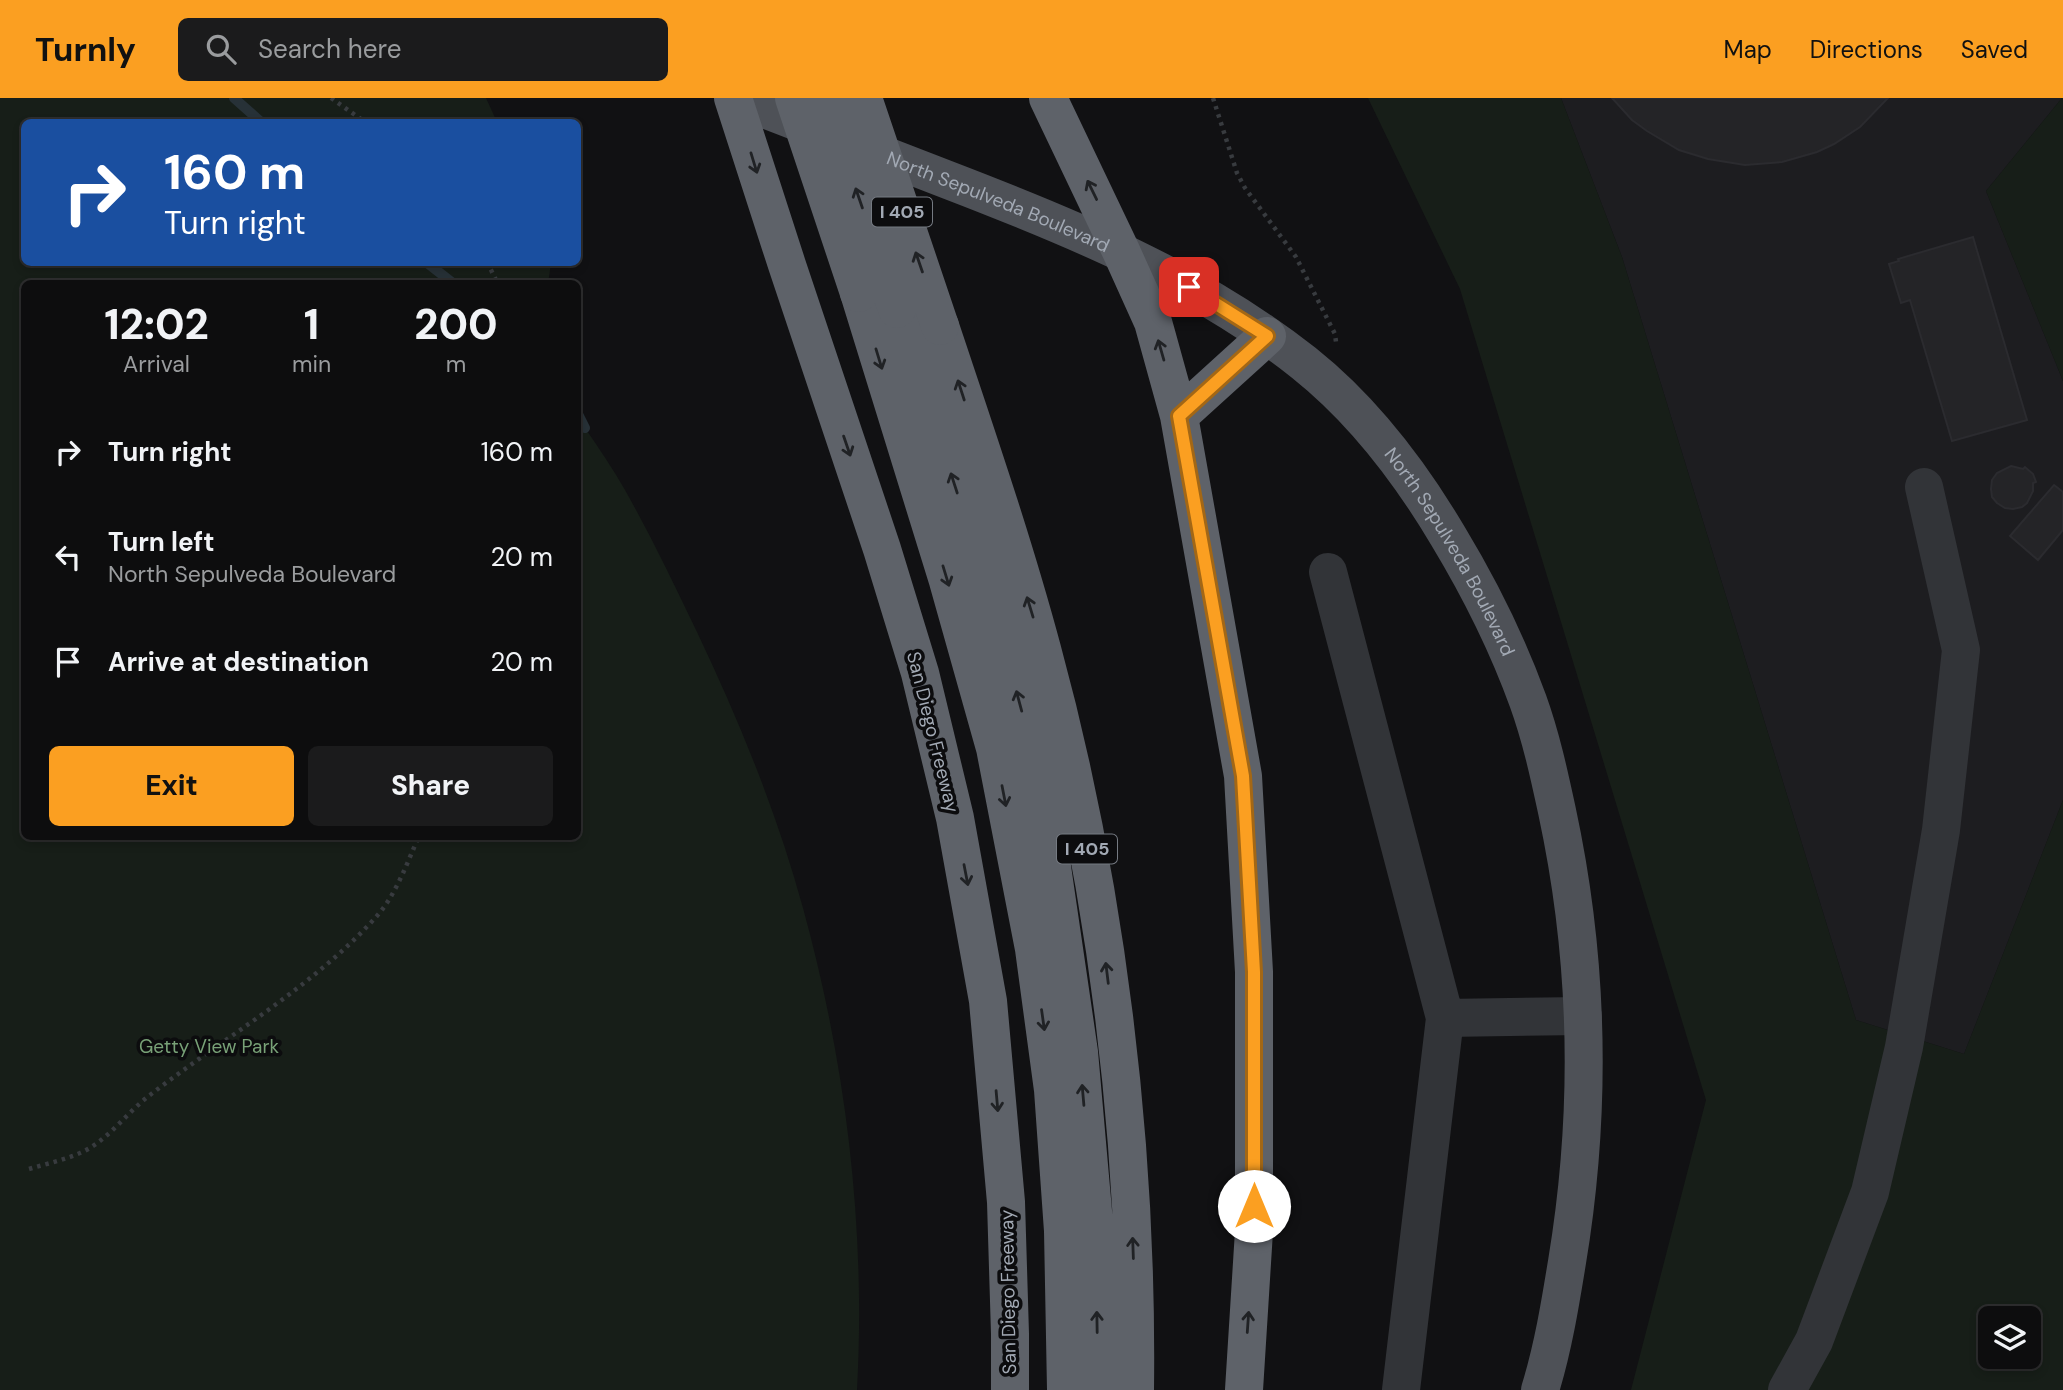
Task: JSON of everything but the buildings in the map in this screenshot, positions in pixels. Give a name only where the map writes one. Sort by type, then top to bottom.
[{"type":"highway","name":"San Diego Freeway","points":[[735,98],[913,650],[955,818],[988,1001],[1006,1202],[1010,1390]]},
{"type":"highway","points":[[794,98],[859,293],[948,581],[995,748],[1034,949],[1053,1090],[1063,1231],[1066,1390]]},
{"type":"highway","points":[[825,98],[958,495],[1020,701],[1045,819],[1079,1052],[1096,1245],[1098,1390]]},
{"type":"highway","name":"I 405","points":[[863,98],[1002,514],[1043,650],[1076,793],[1100,919],[1120,1081],[1132,1219],[1135,1390]]},
{"type":"highway","points":[[1048,98],[1153,322],[1179,416],[1243,776],[1254,972],[1254,1231],[1244,1390]]},
{"type":"highway","points":[[1179,416],[1267,336]]},
{"type":"main road","name":"North Sepulveda Boulevard","points":[[735,98],[1001,200],[1121,251],[1189,287],[1267,336],[1307,366],[1355,411],[1400,462],[1436,516],[1472,576],[1502,636],[1529,704],[1549,771],[1577,923],[1585,1065],[1582,1132],[1575,1215],[1562,1291],[1540,1390]]},
{"type":"lane","points":[[1787,1390],[1814,1340],[1870,1192],[1903,1047],[1941,830],[1961,650],[1924,487]]},
{"type":"lane","points":[[1328,572],[1445,1018],[1401,1390]]},
{"type":"lane","points":[[1445,1018],[1583,1016]]},
{"type":"path","points":[[331,98],[361,119]]},
{"type":"path","points":[[1213,98],[1241,181],[1296,257],[1315,295]]},
{"type":"path","points":[[29,1169],[80,1153],[99,1142],[148,1097],[306,981],[379,914],[398,882],[417,840]]},
{"type":"shaded area","points":[[1561,98],[2062,98],[1986,191],[2063,381],[2063,800],[1964,1054],[1856,1020],[1622,257]]},
{"type":"green space","name":"Getty View Park","points":[[0,98],[486,98],[496,119],[21,119],[21,266],[551,266],[549,280],[21,280],[21,840],[581,840],[581,424],[635,507],[713,665],[769,802],[793,872],[831,1026],[849,1147],[858,1268],[857,1390],[0,1390]]},
{"type":"green space","points":[[1368,98],[1561,98],[1622,257],[1856,1020],[1964,1054],[2063,800],[2063,1390],[1631,1390],[1706,1100],[1460,289]]},
{"type":"green space","points":[[2063,98],[2063,381],[1986,191]]},
{"type":"waterway","points":[[234,98],[258,119]]},
{"type":"waterway","points":[[431,266],[449,280]]},
{"type":"waterway","points":[[581,420],[585,428]]},
{"type":"route","points":[[1189,287],[1267,336],[1179,416],[1243,776],[1254,972],[1254,1206]]}]
